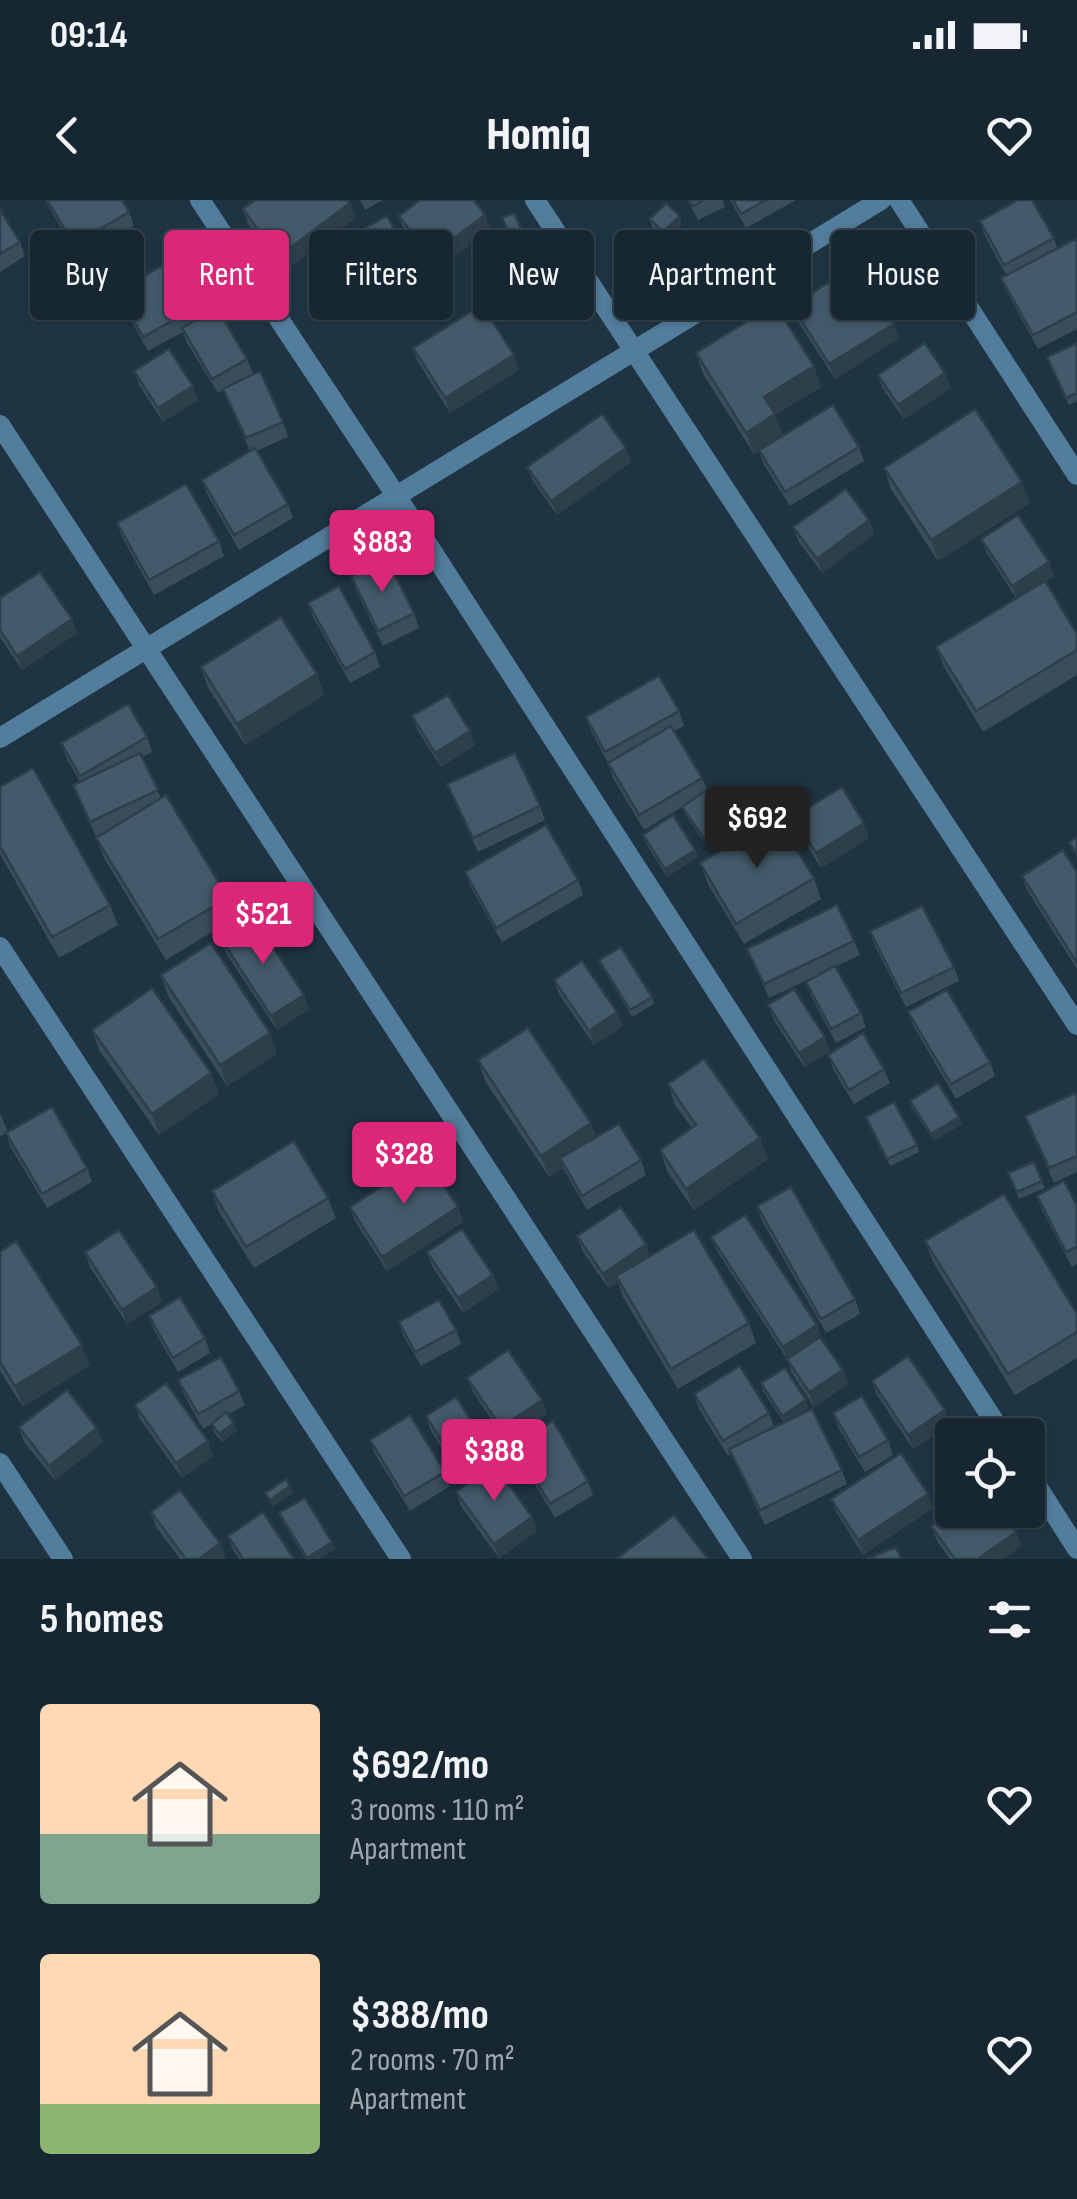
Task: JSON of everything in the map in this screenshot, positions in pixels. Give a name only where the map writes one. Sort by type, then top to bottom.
[{"type":"street","points":[[200,200],[397,497],[992,1418]]},
{"type":"street","points":[[535,200],[1077,1025]]},
{"type":"street","points":[[0,738],[882,200]]},
{"type":"street","points":[[899,200],[1077,475]]},
{"type":"street","points":[[0,425],[742,1559]]},
{"type":"street","points":[[0,947],[401,1559]]},
{"type":"street","points":[[0,1464],[63,1559]]},
{"type":"street","points":[[1045,1499],[1077,1549]]},
{"type":"building","points":[[47,200],[122,200],[129,212],[98,230],[65,230]]},
{"type":"building","points":[[255,200],[350,203],[309,230],[289,249],[289,230],[258,230],[243,209]]},
{"type":"building","points":[[420,200],[474,200],[485,215],[453,239],[453,230],[410,230],[399,216]]},
{"type":"building","points":[[733,200],[766,200],[741,214]]},
{"type":"building","points":[[1018,200],[1032,200],[1054,238],[1004,265],[980,221]]},
{"type":"building","points":[[666,203],[680,216],[665,230],[650,219]]},
{"type":"building","points":[[0,210],[20,242],[0,254]]},
{"type":"building","points":[[514,213],[522,230],[508,230],[502,218]]},
{"type":"building","points":[[387,216],[395,230],[361,230]]},
{"type":"building","points":[[1077,238],[1077,312],[1033,335],[1001,278]]},
{"type":"building","points":[[164,265],[164,320],[173,320],[143,337],[133,320],[144,320],[144,276]]},
{"type":"building","points":[[831,281],[831,320],[891,320],[894,324],[829,364],[801,320],[811,320],[811,294]]},
{"type":"building","points":[[473,311],[473,320],[492,320],[514,355],[445,398],[413,348]]},
{"type":"building","points":[[196,320],[224,320],[247,359],[212,379],[182,328]]},
{"type":"building","points":[[749,320],[785,320],[814,366],[764,397],[775,414],[746,433],[696,353]]},
{"type":"building","points":[[925,343],[945,373],[898,405],[878,375]]},
{"type":"building","points":[[1077,343],[1077,393],[1066,398],[1047,357]]},
{"type":"building","points":[[169,349],[193,386],[158,408],[134,371]]},
{"type":"building","points":[[260,371],[283,422],[246,438],[223,389]]},
{"type":"building","points":[[833,405],[859,447],[785,492],[759,450]]},
{"type":"building","points":[[975,409],[1022,482],[931,540],[884,468]]},
{"type":"building","points":[[602,414],[626,448],[551,501],[527,467]]},
{"type":"building","points":[[255,448],[288,504],[234,535],[202,480]]},
{"type":"building","points":[[186,484],[219,541],[149,580],[117,523]]},
{"type":"building","points":[[846,489],[869,520],[817,559],[793,527]]},
{"type":"building","points":[[1018,515],[1049,562],[1012,586],[981,539]]},
{"type":"building","points":[[387,559],[414,613],[378,631],[351,576]]},
{"type":"building","points":[[40,572],[72,619],[17,656],[0,630],[0,598]]},
{"type":"building","points":[[1045,581],[1077,634],[1077,650],[976,711],[936,647]]},
{"type":"building","points":[[339,586],[375,652],[345,669],[308,603]]},
{"type":"building","points":[[281,617],[317,674],[237,724],[201,667]]},
{"type":"building","points":[[659,676],[679,711],[605,752],[586,717]]},
{"type":"building","points":[[448,695],[470,731],[435,753],[412,716]]},
{"type":"building","points":[[128,704],[147,737],[80,776],[61,743]]},
{"type":"building","points":[[671,726],[702,778],[639,815],[608,763]]},
{"type":"building","points":[[140,753],[158,790],[90,822],[73,785]]},
{"type":"building","points":[[515,753],[540,806],[473,838],[447,784]]},
{"type":"building","points":[[33,768],[110,905],[52,937],[0,846],[0,787]]},
{"type":"building","points":[[842,787],[864,823],[816,853],[793,817]]},
{"type":"building","points":[[707,790],[731,826],[707,843],[682,807]]},
{"type":"building","points":[[166,795],[228,898],[158,939],[96,838]]},
{"type":"building","points":[[673,815],[695,850],[665,869],[643,835]]},
{"type":"building","points":[[777,817],[814,878],[736,924],[700,863]]},
{"type":"building","points":[[546,825],[578,880],[496,928],[465,872]]},
{"type":"building","points":[[1077,837],[1077,855],[1069,842]]},
{"type":"building","points":[[1063,850],[1077,872],[1077,963],[1022,876]]},
{"type":"building","points":[[837,905],[854,941],[764,984],[747,949]]},
{"type":"building","points":[[922,906],[954,967],[901,993],[870,931]]},
{"type":"building","points":[[254,918],[304,995],[271,1016],[221,939]]},
{"type":"building","points":[[211,943],[270,1033],[220,1065],[161,975]]},
{"type":"building","points":[[621,947],[652,997],[630,1010],[599,960]]},
{"type":"building","points":[[582,961],[617,1012],[589,1031],[554,980]]},
{"type":"building","points":[[835,966],[861,1013],[831,1029],[806,982]]},
{"type":"building","points":[[152,988],[211,1073],[152,1114],[92,1030]]},
{"type":"building","points":[[794,989],[825,1037],[799,1053],[768,1005]]},
{"type":"building","points":[[947,990],[990,1062],[951,1084],[908,1012]]},
{"type":"building","points":[[528,1028],[591,1123],[541,1156],[478,1060]]},
{"type":"building","points":[[863,1033],[884,1069],[849,1090],[828,1055]]},
{"type":"building","points":[[704,1059],[760,1138],[686,1189],[660,1150],[696,1125],[668,1084]]},
{"type":"building","points":[[938,1083],[959,1117],[931,1134],[910,1101]]},
{"type":"building","points":[[1075,1093],[1077,1156],[1049,1168],[1025,1116]]},
{"type":"building","points":[[894,1102],[917,1145],[887,1159],[866,1117]]},
{"type":"building","points":[[52,1107],[87,1168],[42,1194],[6,1133]]},
{"type":"building","points":[[619,1124],[641,1160],[582,1196],[560,1158]]},
{"type":"building","points":[[294,1141],[328,1198],[246,1247],[212,1191]]},
{"type":"building","points":[[425,1158],[458,1207],[382,1257],[350,1207]]},
{"type":"building","points":[[1034,1162],[1042,1181],[1017,1192],[1008,1173]]},
{"type":"building","points":[[1064,1181],[1077,1206],[1077,1247],[1066,1252],[1037,1196]]},
{"type":"building","points":[[791,1187],[855,1299],[821,1319],[757,1206]]},
{"type":"building","points":[[1004,1194],[1077,1314],[1077,1332],[1008,1374],[925,1241]]},
{"type":"building","points":[[621,1207],[646,1244],[603,1274],[577,1236]]},
{"type":"building","points":[[745,1215],[817,1325],[783,1347],[711,1237]]},
{"type":"building","points":[[462,1229],[493,1275],[458,1298],[427,1252]]},
{"type":"building","points":[[119,1230],[157,1287],[122,1310],[85,1252]]},
{"type":"building","points":[[694,1230],[749,1323],[671,1369],[616,1276]]},
{"type":"building","points":[[16,1241],[82,1345],[15,1386],[0,1362],[0,1252]]},
{"type":"building","points":[[180,1297],[205,1338],[173,1358],[149,1316]]},
{"type":"building","points":[[439,1300],[456,1330],[415,1352],[399,1322]]},
{"type":"building","points":[[820,1337],[843,1370],[809,1392],[787,1359]]},
{"type":"building","points":[[508,1350],[542,1400],[501,1427],[467,1378]]},
{"type":"building","points":[[908,1356],[945,1410],[908,1435],[872,1381]]},
{"type":"building","points":[[221,1357],[239,1391],[198,1414],[178,1380]]},
{"type":"building","points":[[740,1366],[769,1413],[723,1441],[694,1394]]},
{"type":"building","points":[[785,1368],[806,1400],[782,1416],[761,1383]]},
{"type":"building","points":[[166,1383],[208,1441],[176,1463],[135,1405]]},
{"type":"building","points":[[67,1390],[97,1428],[49,1466],[19,1427]]},
{"type":"building","points":[[862,1396],[888,1440],[859,1457],[833,1413]]},
{"type":"building","points":[[456,1397],[483,1439],[452,1458],[426,1416]]},
{"type":"building","points":[[812,1409],[842,1470],[760,1510],[729,1449]]},
{"type":"building","points":[[226,1412],[234,1423],[219,1434],[212,1424]]},
{"type":"building","points":[[410,1415],[445,1472],[404,1496],[370,1440]]},
{"type":"building","points":[[553,1421],[588,1481],[550,1504],[514,1444]]},
{"type":"building","points":[[901,1453],[928,1494],[858,1540],[831,1499]]},
{"type":"building","points":[[494,1464],[532,1517],[494,1544],[456,1492]]},
{"type":"building","points":[[286,1479],[290,1486],[270,1500],[265,1493]]},
{"type":"building","points":[[180,1490],[220,1543],[199,1559],[186,1559],[151,1512]]},
{"type":"building","points":[[305,1498],[332,1542],[307,1558],[279,1513]]},
{"type":"building","points":[[263,1512],[294,1559],[243,1559],[228,1536]]},
{"type":"building","points":[[674,1515],[708,1559],[616,1559]]},
{"type":"building","points":[[931,1526],[1013,1528],[1016,1532],[978,1559],[955,1559]]},
{"type":"building","points":[[896,1547],[901,1559],[867,1559]]}]
